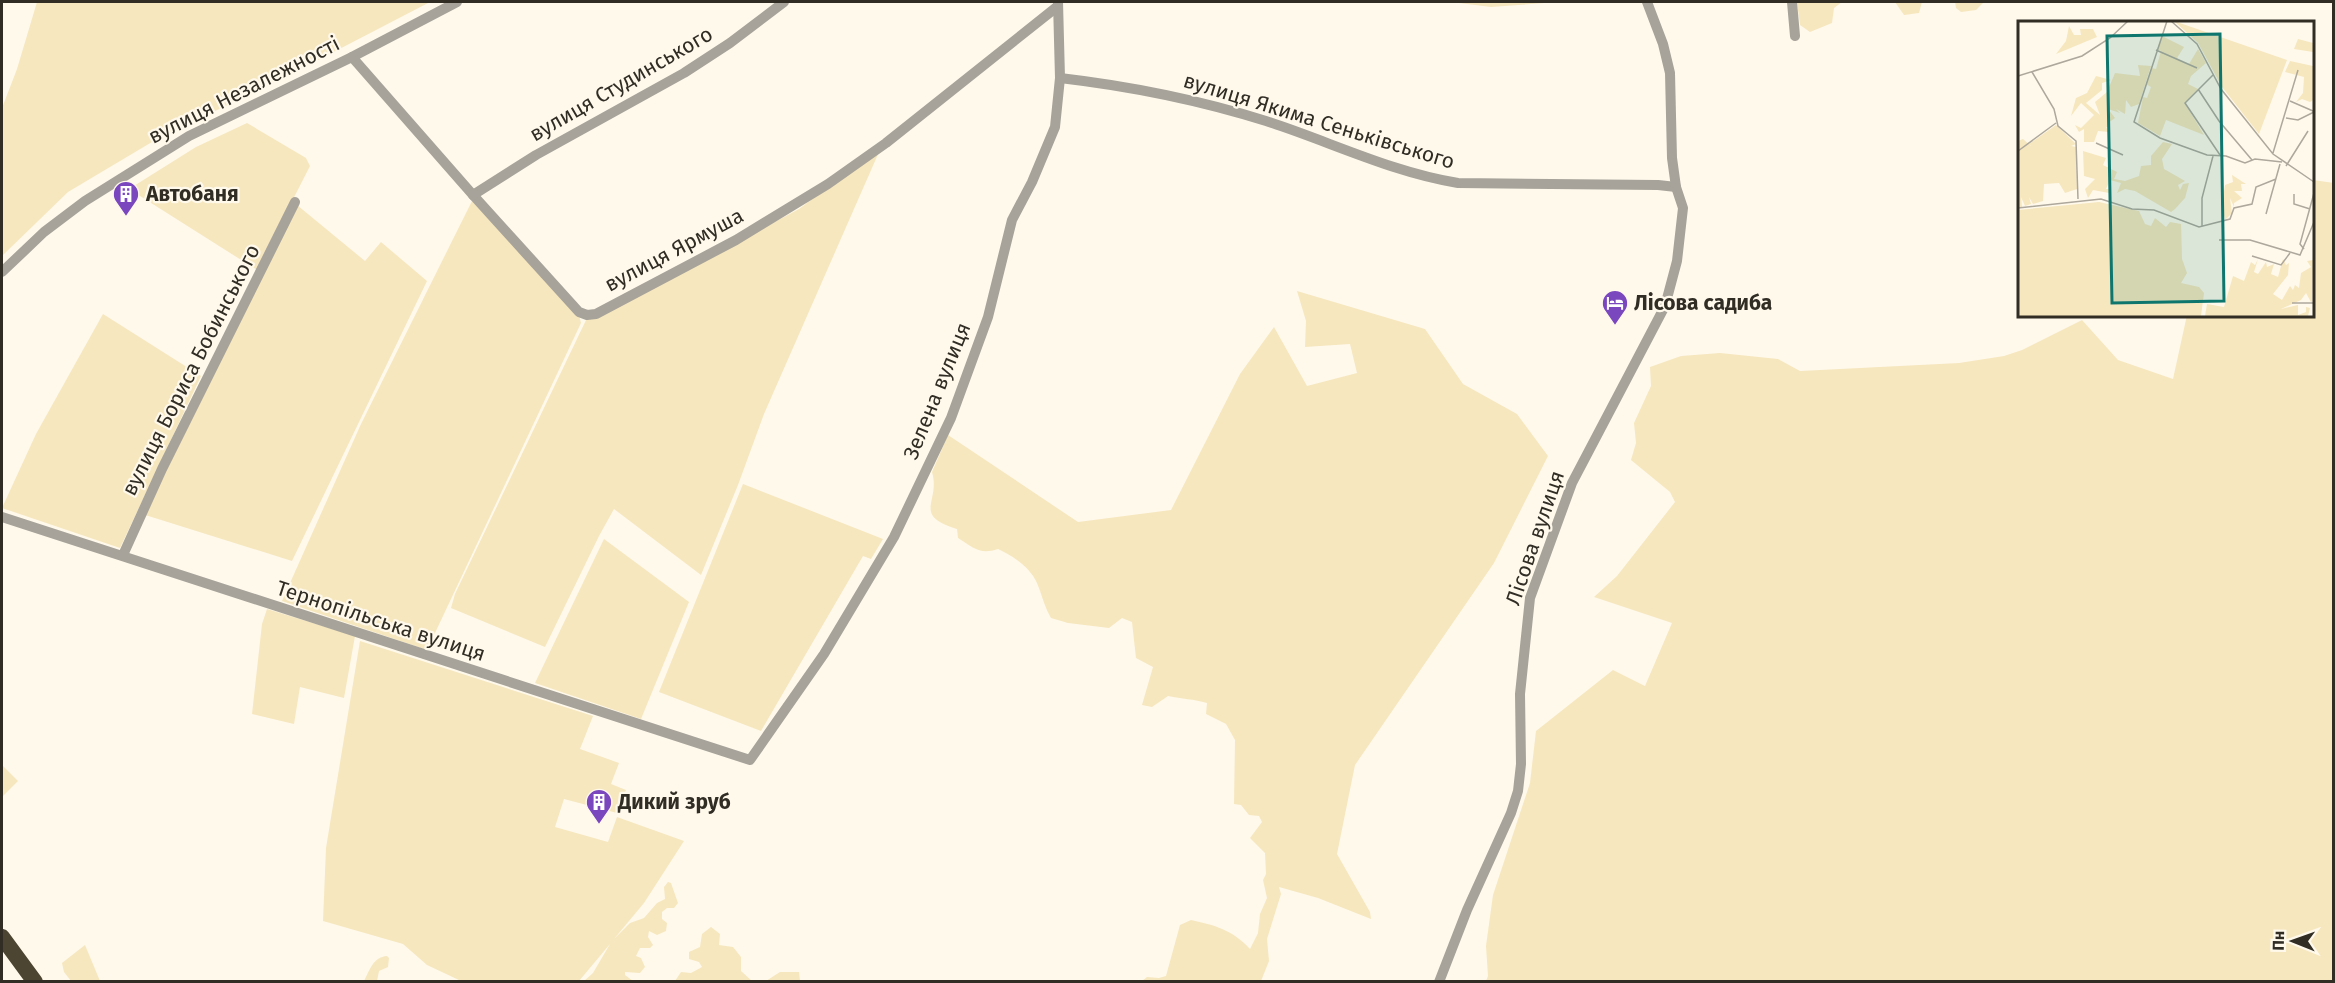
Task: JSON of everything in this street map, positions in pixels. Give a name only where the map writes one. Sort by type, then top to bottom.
[{"type":"highway","points":[[2,937],[35,981]]},
{"type":"street","name":"вулиця Незалежності","points":[[2,272],[44,232],[85,201],[123,177],[216,122],[351,57],[457,2]]},
{"type":"street","name":"вулиця Студинського","points":[[473,195],[536,155],[684,73],[730,43],[784,2]]},
{"type":"street","name":"Лісова вулиця","points":[[1439,981],[1467,910],[1511,813],[1518,791],[1521,764],[1520,694],[1530,598],[1572,483],[1665,306],[1682,232],[1683,208],[1676,187],[1672,158],[1670,73],[1663,44],[1647,2]]},
{"type":"street","points":[[1792,2],[1795,36]]},
{"type":"street","name":"вулиця Ярмуша","points":[[351,57],[579,312],[587,315],[596,314],[736,240],[828,184],[886,143],[1058,4]]},
{"type":"street","name":"Зелена вулиця","points":[[750,760],[824,654],[894,537],[951,418],[988,317],[1012,220],[1032,182],[1055,127],[1060,78],[1058,4]]},
{"type":"street","name":"вулиця Якима Сеньківського","points":[[1060,78],[1116,84],[1190,100],[1265,121],[1374,162],[1428,178],[1469,183],[1676,187]]},
{"type":"street","name":"вулиця Бориса Бобинського","points":[[123,555],[162,469],[295,202]]},
{"type":"street","name":"Тернопільська вулиця","points":[[2,518],[123,555],[266,604],[750,760]]},
{"type":"shaded area","points":[[37,2],[430,2],[299,70],[152,142],[68,192],[2,256],[2,108],[17,69]]},
{"type":"shaded area","points":[[1451,2],[1558,2],[1491,7]]},
{"type":"shaded area","points":[[1797,2],[1842,2],[1834,8],[1832,23],[1810,32],[1800,25]]},
{"type":"shaded area","points":[[1895,2],[1922,2],[1919,13],[1904,15]]},
{"type":"shaded area","points":[[1955,2],[1984,2],[1976,10],[1961,12],[1956,8]]},
{"type":"shaded area","points":[[247,123],[306,158],[310,166],[257,270],[129,189],[196,147]]},
{"type":"shaded area","points":[[876,151],[879,152],[764,414],[701,575],[614,509],[545,647],[451,608],[455,594],[587,318],[597,317],[799,209]]},
{"type":"shaded area","points":[[2314,180],[2334,183],[2333,981],[1486,981],[1488,976],[1486,946],[1493,895],[1530,783],[1536,731],[1613,670],[1645,686],[1672,623],[1594,597],[1617,576],[1675,502],[1670,492],[1631,460],[1636,443],[1634,423],[1651,386],[1650,367],[1681,356],[1720,353],[1778,359],[1800,371],[1959,363],[2004,356],[2022,350],[2082,320],[2118,360],[2173,379],[2187,316],[2314,316]]},
{"type":"shaded area","points":[[472,201],[579,315],[581,323],[427,650],[282,601],[361,424]]},
{"type":"shaded area","points":[[297,205],[365,261],[381,242],[427,281],[292,561],[142,514]]},
{"type":"shaded area","points":[[1297,291],[1425,329],[1463,384],[1517,414],[1548,456],[1494,563],[1355,765],[1337,854],[1370,912],[1371,919],[1318,898],[1279,887],[1281,894],[1267,939],[1269,961],[1261,981],[1142,981],[1147,977],[1166,976],[1180,925],[1191,920],[1223,929],[1237,937],[1250,949],[1258,933],[1260,914],[1267,898],[1263,880],[1266,874],[1265,853],[1250,838],[1262,822],[1259,816],[1249,815],[1241,805],[1234,804],[1235,740],[1226,724],[1206,714],[1207,703],[1168,696],[1152,707],[1142,705],[1153,667],[1136,658],[1132,622],[1122,618],[1109,628],[1068,623],[1051,618],[1034,577],[1020,563],[998,549],[982,551],[973,547],[958,538],[957,529],[935,518],[931,513],[934,482],[932,472],[948,435],[1078,522],[1171,510],[1240,374],[1274,327],[1307,386],[1357,373],[1350,344],[1305,347],[1306,321]]},
{"type":"shaded area","points":[[103,314],[201,376],[120,548],[2,508],[36,434]]},
{"type":"shaded area","points":[[743,484],[883,539],[871,559],[863,556],[761,731],[659,692]]},
{"type":"shaded area","points":[[604,539],[689,602],[641,719],[535,683]]},
{"type":"shaded area","points":[[267,609],[355,636],[344,698],[300,687],[294,724],[252,714],[262,624]]},
{"type":"shaded area","points":[[360,641],[593,716],[580,749],[619,763],[611,784],[626,790],[617,813],[564,799],[555,827],[608,842],[617,817],[684,841],[644,903],[614,939],[630,923],[644,918],[657,903],[665,899],[664,887],[668,882],[671,883],[678,903],[674,908],[667,908],[662,912],[662,919],[667,923],[666,931],[657,935],[649,931],[648,937],[653,945],[650,948],[640,948],[636,956],[641,958],[645,967],[640,973],[625,972],[625,975],[633,981],[584,981],[593,973],[610,944],[579,981],[461,981],[427,965],[403,944],[323,921],[326,848]]},
{"type":"shaded area","points":[[2,765],[18,781],[2,797]]},
{"type":"shaded area","points":[[711,927],[720,934],[719,945],[733,947],[741,957],[741,971],[752,981],[675,981],[681,972],[691,973],[702,967],[699,962],[689,959],[689,952],[700,947],[702,934]]},
{"type":"shaded area","points":[[85,945],[100,981],[71,981],[64,972],[62,963]]},
{"type":"shaded area","points":[[387,956],[389,958],[388,967],[379,971],[377,981],[364,981],[375,961]]},
{"type":"shaded area","points":[[780,972],[799,972],[800,981],[766,981]]},
{"type":"place","name":"Автобаня","points":[[126,217]]},
{"type":"place","name":"Лісова садиба","points":[[1615,326]]},
{"type":"place","name":"Дикий зруб","points":[[599,825]]}]
